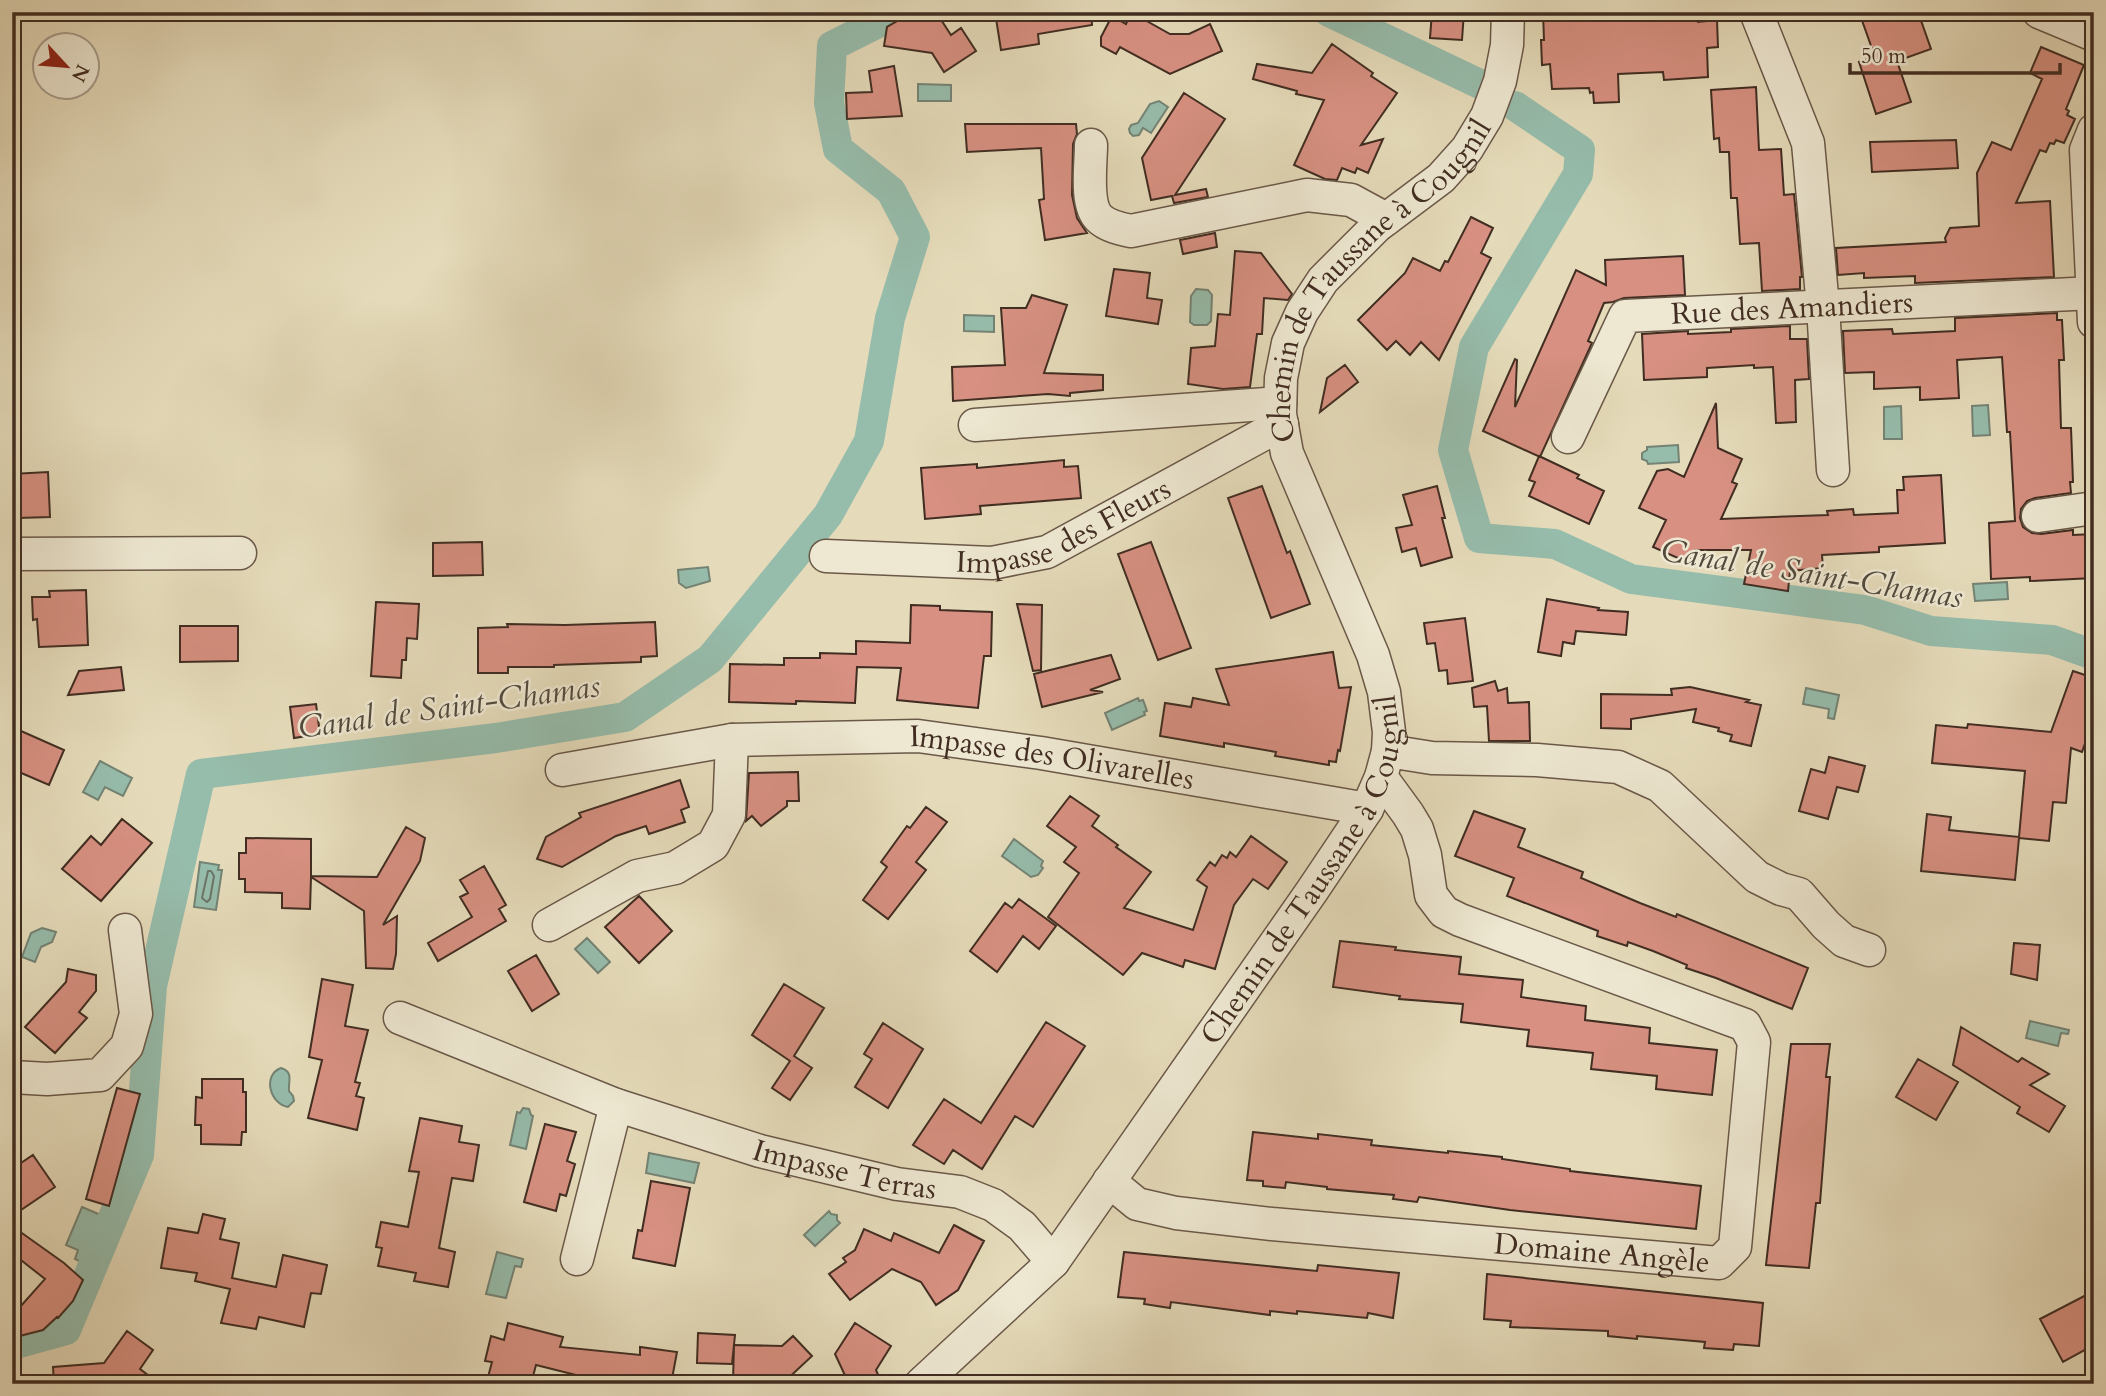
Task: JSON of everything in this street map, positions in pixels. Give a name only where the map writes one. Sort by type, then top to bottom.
[{"type":"street","name":"Chemin de Taussane à Cougnil","points":[[922,1384],[1053,1262],[1367,809],[1384,764],[1389,732],[1384,692],[1373,655],[1287,453],[1281,414],[1281,378],[1288,343],[1302,312],[1323,280],[1387,219],[1441,178],[1467,149],[1486,116],[1500,81],[1507,45],[1508,12]]},
{"type":"street","points":[[1756,12],[1808,143],[1823,307],[1833,470]]},
{"type":"street","points":[[2039,12],[2094,35]]},
{"type":"street","points":[[2093,303],[2086,150],[2094,130]]},
{"type":"street","points":[[1091,145],[1090,200],[1099,218],[1116,228],[1131,231],[1307,195],[1351,200],[1387,219]]},
{"type":"street","name":"Rue des Amandiers","points":[[1568,437],[1625,316],[1823,307],[2093,303]]},
{"type":"street","points":[[975,425],[1281,414]]},
{"type":"street","name":"Impasse des Fleurs","points":[[827,556],[992,563],[1046,552],[1281,414]]},
{"type":"street","points":[[2038,516],[2094,508]]},
{"type":"street","points":[[12,554],[240,553]]},
{"type":"street","name":"Impasse des Olivarelles","points":[[562,770],[732,740],[918,736],[1041,752],[1367,809]]},
{"type":"street","points":[[549,925],[637,876],[675,868],[713,845],[729,815],[732,740]]},
{"type":"street","points":[[1384,764],[1432,758],[1537,760],[1618,767],[1660,786],[1757,877],[1781,889],[1800,894],[1826,925],[1844,941],[1869,950]]},
{"type":"street","name":"Domaine Angèle","points":[[1109,1181],[1138,1204],[1176,1213],[1272,1224],[1719,1263],[1735,1247],[1754,1042],[1745,1024],[1444,912],[1431,895],[1425,855],[1417,829],[1384,764]]},
{"type":"street","points":[[12,1077],[47,1079],[100,1075],[127,1046],[136,1014],[125,930]]},
{"type":"street","name":"Impasse Terras","points":[[400,1018],[616,1105],[760,1151],[897,1185],[960,1192],[993,1205],[1022,1226],[1053,1262]]},
{"type":"street","points":[[578,1259],[616,1105]]},
{"type":"water","points":[[918,84],[951,85],[951,101],[918,101]]},
{"type":"water","points":[[1159,101],[1168,107],[1151,133],[1143,128],[1139,135],[1133,136],[1129,129],[1131,125],[1138,123],[1150,104]]},
{"type":"water","points":[[1196,289],[1208,290],[1212,295],[1211,321],[1207,325],[1194,325],[1190,322],[1191,296]]},
{"type":"water","points":[[964,315],[994,316],[994,332],[964,331]]},
{"type":"water","points":[[1988,405],[1990,435],[1973,436],[1972,406]]},
{"type":"water","points":[[1901,406],[1902,439],[1884,439],[1884,407]]},
{"type":"water","points":[[1678,445],[1679,462],[1648,464],[1642,459],[1642,453],[1647,447]]},
{"type":"water","points":[[708,567],[710,581],[686,588],[679,583],[678,570]]},
{"type":"water","points":[[2007,582],[2008,599],[1975,601],[1973,584]]},
{"type":"water","points":[[1806,688],[1839,695],[1834,719],[1828,718],[1829,709],[1803,704]]},
{"type":"water","points":[[1138,698],[1139,701],[1143,700],[1147,711],[1144,712],[1145,715],[1112,730],[1105,713]]},
{"type":"water","points":[[100,761],[132,778],[123,796],[105,787],[98,800],[83,792]]},
{"type":"water","points":[[1014,839],[1043,861],[1043,868],[1038,875],[1031,877],[1002,856]]},
{"type":"water","points":[[200,862],[219,865],[218,870],[222,870],[216,910],[194,907]]},
{"type":"water","points":[[42,928],[56,932],[52,942],[41,947],[35,962],[22,957],[31,933]]},
{"type":"water","points":[[587,938],[610,962],[598,973],[575,949]]},
{"type":"water","points":[[2030,1021],[2069,1030],[2068,1034],[2061,1033],[2058,1046],[2026,1038]]},
{"type":"water","points":[[281,1068],[289,1074],[289,1091],[294,1101],[288,1107],[277,1101],[271,1089],[272,1077]]},
{"type":"water","points":[[523,1108],[529,1109],[533,1116],[526,1149],[510,1145],[517,1112],[520,1113]]},
{"type":"water","points":[[649,1153],[699,1163],[694,1183],[646,1173]]},
{"type":"water","points":[[82,1207],[101,1215],[81,1262],[75,1259],[78,1250],[66,1245]]},
{"type":"water","points":[[829,1211],[837,1215],[840,1223],[815,1246],[804,1235]]},
{"type":"water","points":[[497,1252],[523,1259],[521,1267],[515,1266],[506,1298],[486,1294]]},
{"type":"building","points":[[913,12],[936,12],[951,35],[961,28],[976,51],[944,72],[932,53],[884,46],[887,27]]},
{"type":"building","points":[[995,12],[1091,12],[1092,25],[1038,34],[1039,44],[1001,50]]},
{"type":"building","points":[[1432,12],[1464,12],[1462,40],[1430,38]]},
{"type":"building","points":[[1543,12],[1698,12],[1698,22],[1717,20],[1718,47],[1707,48],[1708,77],[1664,80],[1663,72],[1618,74],[1619,102],[1594,103],[1593,92],[1590,93],[1589,88],[1552,89],[1550,64],[1542,65]]},
{"type":"building","points":[[1859,12],[1918,12],[1931,49],[1897,61],[1911,102],[1876,114],[1859,62],[1875,57]]},
{"type":"building","points":[[1136,15],[1170,34],[1189,34],[1210,24],[1222,51],[1170,74],[1120,47],[1116,54],[1101,46],[1101,37],[1112,16],[1126,24],[1129,17],[1134,19]]},
{"type":"building","points":[[1332,44],[1397,93],[1361,145],[1383,139],[1368,173],[1357,168],[1355,173],[1342,168],[1337,180],[1325,179],[1294,165],[1324,100],[1296,94],[1297,91],[1253,79],[1257,64],[1312,73]]},
{"type":"building","points":[[2041,47],[2084,65],[2066,109],[2069,111],[2067,115],[2075,119],[2064,143],[2056,140],[2054,144],[2050,143],[2046,152],[2040,150],[2016,203],[2050,201],[2054,277],[1915,283],[1915,276],[1864,278],[1864,273],[1838,275],[1836,248],[1946,242],[1950,228],[1979,226],[1977,173],[1992,142],[2011,150],[2042,79],[2030,73]]},
{"type":"building","points":[[894,66],[902,116],[847,119],[846,93],[872,92],[869,71]]},
{"type":"building","points":[[1756,87],[1759,150],[1781,149],[1784,195],[1794,194],[1802,277],[1800,289],[1762,291],[1759,243],[1740,244],[1737,198],[1731,198],[1729,152],[1720,152],[1719,138],[1714,139],[1711,90]]},
{"type":"building","points":[[1184,93],[1225,119],[1175,195],[1206,189],[1208,197],[1174,203],[1172,196],[1151,200],[1142,158]]},
{"type":"building","points":[[965,124],[1076,124],[1072,195],[1077,218],[1087,233],[1045,240],[1039,200],[1044,199],[1041,148],[967,152]]},
{"type":"building","points":[[1956,140],[1958,168],[1872,172],[1870,142]]},
{"type":"building","points":[[1471,217],[1493,228],[1481,253],[1491,258],[1439,360],[1421,342],[1410,355],[1396,341],[1387,350],[1358,320],[1405,273],[1413,258],[1440,271],[1445,261],[1448,262]]},
{"type":"building","points":[[1215,233],[1217,247],[1183,254],[1180,240]]},
{"type":"building","points":[[1235,251],[1261,253],[1292,294],[1288,300],[1264,298],[1262,334],[1257,334],[1250,387],[1223,389],[1188,384],[1191,348],[1215,346],[1218,314],[1230,315]]},
{"type":"building","points":[[1683,256],[1685,295],[1624,298],[1604,303],[1588,341],[1592,343],[1540,457],[1483,431],[1515,359],[1515,407],[1576,270],[1606,285],[1605,260]]},
{"type":"building","points":[[1114,269],[1150,273],[1147,298],[1162,300],[1158,324],[1106,316]]},
{"type":"building","points":[[1032,295],[1067,305],[1044,373],[1103,375],[1103,390],[1070,393],[1070,396],[1048,394],[953,401],[952,367],[1005,365],[1001,308],[1026,308]]},
{"type":"building","points":[[2057,313],[2057,320],[2062,320],[2064,360],[2059,360],[2061,428],[2071,428],[2073,482],[2070,482],[2071,493],[2027,501],[2021,509],[2020,518],[2023,527],[2032,533],[2073,530],[2073,535],[2094,534],[2094,578],[2030,581],[2030,577],[1991,579],[1989,523],[2015,521],[2002,357],[1957,360],[1959,398],[1920,400],[1920,387],[1874,389],[1874,372],[1845,373],[1843,331],[1892,329],[1893,334],[1955,331],[1955,318]]},
{"type":"building","points":[[1790,326],[1790,339],[1807,339],[1809,379],[1795,380],[1796,422],[1776,423],[1773,367],[1754,368],[1754,365],[1707,368],[1707,377],[1644,380],[1642,334],[1731,332],[1731,329]]},
{"type":"building","points":[[1345,365],[1358,382],[1320,412],[1327,378]]},
{"type":"building","points":[[1716,403],[1718,448],[1742,459],[1732,482],[1737,484],[1721,519],[1828,515],[1827,511],[1853,509],[1854,515],[1898,513],[1897,490],[1904,490],[1903,477],[1941,475],[1945,543],[1879,547],[1879,552],[1822,555],[1823,568],[1790,571],[1788,591],[1744,584],[1751,550],[1695,550],[1689,563],[1653,547],[1666,520],[1639,508],[1657,471],[1668,469],[1684,477]]},
{"type":"building","points":[[1539,456],[1579,475],[1577,478],[1604,491],[1589,524],[1529,496],[1535,482],[1529,480]]},
{"type":"building","points":[[1064,460],[1064,467],[1078,466],[1081,498],[980,506],[981,514],[925,519],[921,468],[977,464],[977,468]]},
{"type":"building","points":[[48,472],[50,517],[18,518],[18,508],[12,508],[12,474]]},
{"type":"building","points":[[1262,486],[1310,604],[1271,618],[1228,498]]},
{"type":"building","points":[[1437,486],[1452,557],[1421,566],[1416,548],[1402,552],[1396,528],[1412,525],[1403,495]]},
{"type":"building","points":[[482,542],[483,575],[433,576],[433,543]]},
{"type":"building","points":[[1151,542],[1191,648],[1158,660],[1118,554]]},
{"type":"building","points":[[86,590],[88,645],[39,647],[37,619],[33,620],[32,597],[50,597],[49,591]]},
{"type":"building","points":[[1547,599],[1599,608],[1598,610],[1628,612],[1626,635],[1576,631],[1574,644],[1563,642],[1561,656],[1538,652]]},
{"type":"building","points":[[376,602],[419,604],[417,639],[407,638],[406,660],[402,660],[401,678],[371,676]]},
{"type":"building","points":[[1017,604],[1042,605],[1041,670],[1033,671]]},
{"type":"building","points":[[911,605],[940,606],[940,610],[992,612],[991,656],[984,656],[978,708],[897,700],[901,668],[857,667],[855,703],[729,702],[730,664],[784,665],[784,658],[820,658],[820,653],[856,654],[856,641],[910,643]]},
{"type":"building","points":[[1465,618],[1473,681],[1448,684],[1447,670],[1439,671],[1435,643],[1427,644],[1424,623]]},
{"type":"building","points":[[655,622],[657,656],[641,657],[641,662],[508,667],[508,673],[478,673],[478,628],[508,627],[507,624]]},
{"type":"building","points":[[180,626],[238,626],[238,661],[180,662]]},
{"type":"building","points":[[1333,652],[1339,688],[1351,687],[1336,762],[1329,761],[1329,765],[1275,756],[1276,752],[1224,743],[1224,747],[1160,736],[1165,703],[1191,707],[1193,698],[1229,705],[1216,669]]},
{"type":"building","points":[[1111,655],[1120,679],[1090,690],[1103,692],[1042,707],[1034,674]]},
{"type":"building","points":[[121,667],[124,690],[68,695],[79,671]]},
{"type":"building","points":[[2073,671],[2094,678],[2094,737],[2088,735],[2082,752],[2071,748],[2066,803],[2053,802],[2049,841],[2019,838],[2015,880],[1921,871],[1927,814],[1951,817],[1949,830],[2019,837],[2025,771],[1932,763],[1936,725],[1967,728],[1968,724],[2051,732]]},
{"type":"building","points":[[1495,681],[1498,691],[1507,688],[1508,703],[1529,702],[1530,741],[1489,741],[1487,706],[1474,707],[1472,688]]},
{"type":"building","points":[[1690,687],[1761,705],[1751,746],[1730,741],[1732,735],[1718,731],[1719,728],[1693,722],[1696,709],[1631,719],[1631,729],[1601,728],[1601,694],[1672,695],[1671,689]]},
{"type":"building","points":[[316,704],[320,734],[294,738],[290,707]]},
{"type":"building","points":[[12,727],[64,750],[49,785],[12,769]]},
{"type":"building","points":[[1829,757],[1865,766],[1858,792],[1837,787],[1828,819],[1799,811],[1811,769],[1825,773]]},
{"type":"building","points":[[798,772],[799,801],[787,801],[787,806],[761,826],[752,816],[746,821],[749,773]]},
{"type":"building","points":[[680,780],[689,807],[681,810],[685,822],[649,834],[646,826],[616,836],[562,867],[537,859],[546,837],[581,817],[579,813]]},
{"type":"building","points":[[1070,796],[1099,816],[1092,826],[1151,872],[1124,908],[1193,930],[1207,887],[1197,880],[1210,862],[1215,866],[1222,855],[1227,858],[1230,852],[1236,857],[1251,836],[1287,862],[1268,889],[1253,879],[1234,905],[1215,969],[1185,960],[1183,967],[1142,953],[1123,975],[1048,917],[1079,873],[1064,862],[1076,847],[1047,826]]},
{"type":"building","points":[[926,807],[947,822],[916,862],[926,870],[888,919],[863,900],[887,867],[881,862],[907,826],[910,828]]},
{"type":"building","points":[[1474,811],[1525,829],[1518,847],[1583,872],[1581,878],[1808,968],[1792,1009],[1686,968],[1687,965],[1653,951],[1628,942],[1627,946],[1597,936],[1598,931],[1507,896],[1514,878],[1455,856]]},
{"type":"building","points":[[122,819],[152,843],[101,901],[62,869],[91,836],[101,845]]},
{"type":"building","points":[[406,827],[425,838],[420,861],[383,925],[397,916],[393,969],[366,968],[364,911],[311,877],[310,909],[282,908],[282,893],[245,892],[245,879],[239,879],[239,853],[246,853],[246,838],[311,839],[311,876],[377,877]]},
{"type":"building","points":[[484,866],[506,905],[499,909],[506,921],[438,961],[428,943],[472,917],[460,897],[468,893],[460,880]]},
{"type":"building","points":[[639,896],[672,931],[639,963],[605,927]]},
{"type":"building","points":[[1019,899],[1056,926],[1039,949],[1023,936],[997,972],[970,951],[1005,903],[1012,908]]},
{"type":"building","points":[[1340,941],[1461,957],[1459,974],[1523,980],[1521,997],[1586,1006],[1585,1020],[1650,1028],[1649,1043],[1717,1050],[1712,1095],[1656,1089],[1657,1076],[1591,1069],[1593,1053],[1527,1046],[1529,1030],[1461,1022],[1463,1004],[1399,999],[1400,996],[1333,987]]},
{"type":"building","points":[[2014,943],[2040,945],[2037,980],[2011,974]]},
{"type":"building","points":[[536,955],[559,994],[532,1011],[508,971]]},
{"type":"building","points":[[68,969],[96,975],[96,991],[79,1012],[87,1018],[55,1053],[25,1027],[66,982]]},
{"type":"building","points":[[322,979],[353,985],[345,1026],[368,1030],[355,1082],[360,1083],[356,1096],[364,1098],[357,1130],[308,1118],[322,1060],[309,1057]]},
{"type":"building","points":[[784,984],[824,1008],[794,1056],[812,1068],[790,1100],[772,1088],[790,1061],[752,1035]]},
{"type":"building","points":[[1046,1022],[1085,1046],[1033,1127],[1015,1116],[982,1169],[953,1150],[944,1164],[913,1145],[944,1099],[981,1123]]},
{"type":"building","points":[[883,1023],[923,1049],[888,1108],[855,1087],[872,1059],[864,1054]]},
{"type":"building","points":[[1961,1027],[2018,1062],[2022,1058],[2049,1074],[2030,1085],[2065,1106],[2049,1132],[2017,1113],[2020,1107],[1953,1065]]},
{"type":"building","points":[[1791,1044],[1830,1044],[1820,1203],[1816,1203],[1809,1268],[1766,1265]]},
{"type":"building","points":[[1918,1059],[1958,1082],[1936,1120],[1896,1097]]},
{"type":"building","points":[[202,1079],[243,1079],[243,1092],[246,1092],[246,1132],[242,1132],[241,1145],[201,1144],[201,1125],[195,1125],[196,1097],[202,1098]]},
{"type":"building","points":[[117,1088],[140,1094],[109,1206],[86,1199]]},
{"type":"building","points":[[420,1118],[462,1126],[459,1142],[479,1145],[473,1181],[452,1178],[439,1248],[455,1252],[448,1287],[414,1281],[416,1273],[378,1266],[382,1248],[376,1247],[381,1222],[408,1227],[419,1172],[409,1171]]},
{"type":"building","points":[[545,1124],[576,1132],[567,1161],[575,1164],[566,1196],[560,1194],[556,1211],[524,1202]]},
{"type":"building","points":[[1253,1132],[1318,1139],[1318,1134],[1372,1140],[1371,1145],[1502,1157],[1570,1171],[1701,1186],[1696,1229],[1510,1210],[1419,1197],[1417,1202],[1393,1199],[1394,1195],[1286,1182],[1285,1188],[1263,1186],[1263,1181],[1247,1180]]},
{"type":"building","points":[[33,1155],[55,1187],[12,1216],[12,1169]]},
{"type":"building","points":[[651,1181],[690,1188],[675,1266],[633,1258],[638,1230],[642,1231]]},
{"type":"building","points":[[203,1214],[225,1219],[220,1239],[239,1243],[232,1278],[276,1287],[283,1255],[327,1265],[321,1294],[311,1293],[304,1327],[259,1317],[256,1329],[221,1323],[230,1289],[195,1281],[197,1273],[161,1268],[168,1228],[198,1233]]},
{"type":"building","points":[[954,1225],[984,1241],[958,1290],[936,1305],[921,1282],[892,1269],[850,1300],[829,1274],[846,1262],[843,1258],[855,1250],[864,1229],[891,1241],[894,1233],[939,1253]]},
{"type":"building","points":[[12,1226],[83,1280],[73,1301],[58,1318],[43,1330],[12,1338],[12,1316],[45,1279],[12,1253]]},
{"type":"building","points":[[1124,1252],[1317,1271],[1318,1265],[1399,1273],[1393,1318],[1368,1313],[1367,1318],[1297,1311],[1297,1314],[1270,1311],[1270,1315],[1171,1302],[1170,1308],[1144,1304],[1145,1299],[1118,1297]]},
{"type":"building","points":[[1487,1274],[1763,1303],[1759,1346],[1734,1344],[1733,1350],[1704,1348],[1705,1342],[1608,1336],[1608,1331],[1510,1327],[1511,1321],[1484,1319]]},
{"type":"building","points":[[2094,1291],[2094,1345],[2063,1362],[2040,1319]]},
{"type":"building","points":[[508,1323],[563,1337],[560,1347],[640,1355],[640,1347],[677,1352],[671,1384],[583,1384],[584,1377],[536,1365],[531,1384],[512,1384],[488,1377],[492,1362],[485,1361],[491,1336],[504,1340]]},
{"type":"building","points":[[855,1323],[891,1346],[876,1370],[882,1384],[849,1384],[835,1354]]},
{"type":"building","points":[[127,1331],[153,1350],[140,1369],[160,1384],[54,1384],[53,1367],[104,1363]]},
{"type":"building","points":[[698,1333],[735,1335],[732,1364],[697,1363]]},
{"type":"building","points":[[793,1336],[812,1356],[782,1384],[733,1382],[734,1345],[782,1346]]},
{"type":"waterway","name":"Canal de Saint-Chamas","points":[[12,1345],[66,1330],[139,1155],[152,986],[201,774],[496,738],[625,717],[710,659],[828,515],[869,441],[890,318],[915,237],[891,191],[838,149],[829,103],[832,46],[900,12]]},
{"type":"waterway","name":"Canal de Saint-Chamas","points":[[1329,12],[1486,87]]},
{"type":"waterway","name":"Canal de Saint-Chamas","points":[[1515,106],[1580,150],[1578,174],[1474,347],[1453,450],[1479,538],[1555,544],[1631,579],[1865,610],[1931,631],[2052,640],[2094,655]]}]
